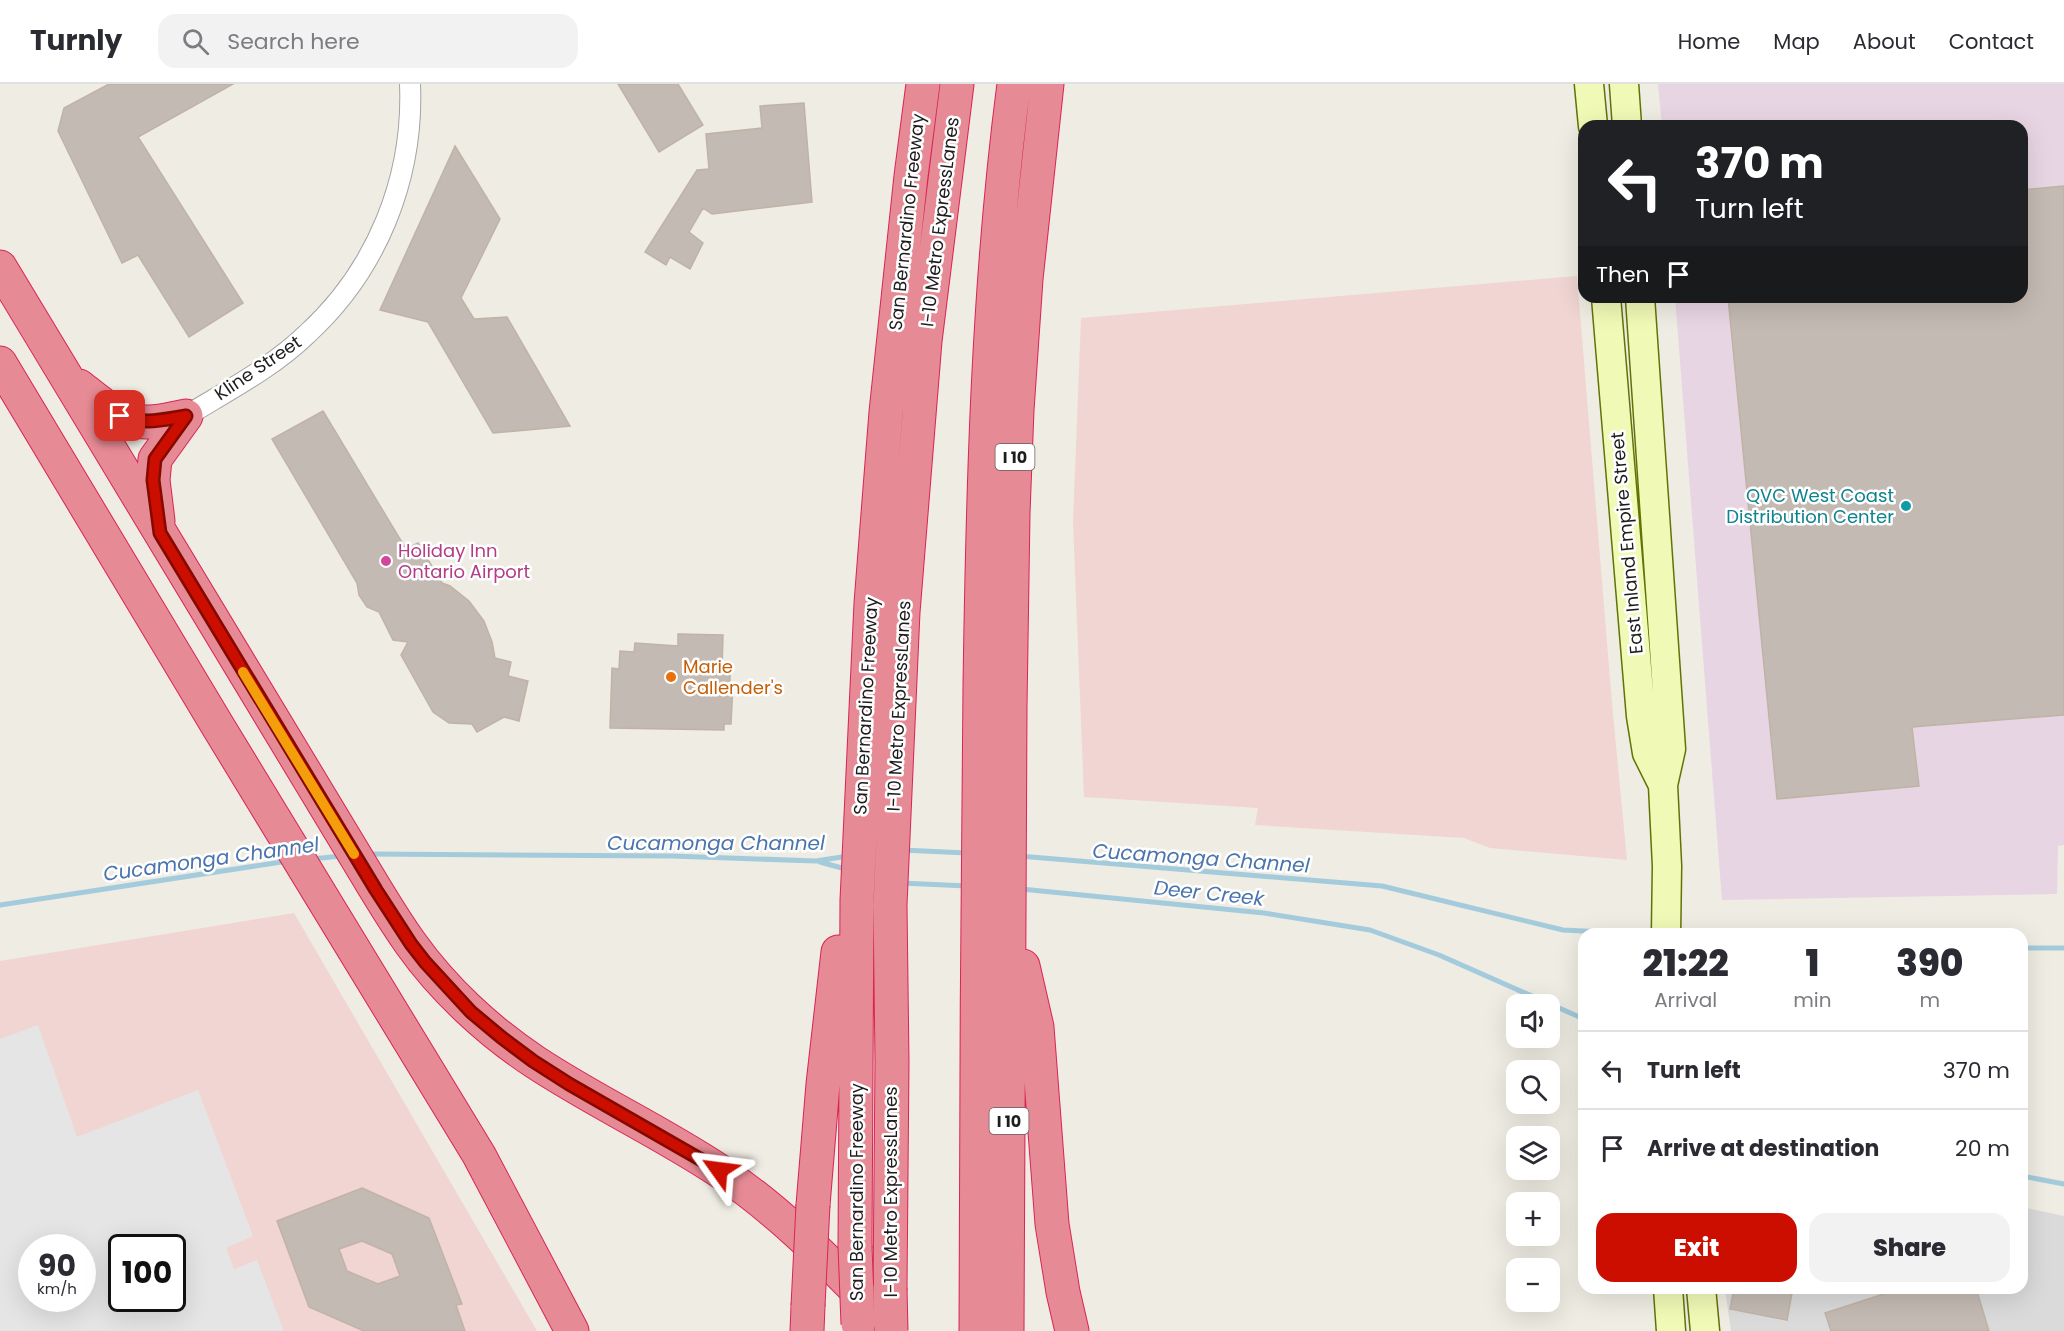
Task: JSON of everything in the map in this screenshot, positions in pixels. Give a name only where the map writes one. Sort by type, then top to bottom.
[{"type":"highway","name":"San Bernardino Freeway","points":[[858,1328],[848,901],[851,824],[889,388],[923,84]]},
{"type":"highway","name":"I-10 Metro ExpressLanes","points":[[891,1331],[890,905],[903,612],[925,341],[957,84]]},
{"type":"highway","points":[[976,1331],[977,908],[982,528],[987,396],[999,221],[1014,84]]},
{"type":"highway","name":"I 10","points":[[1007,1331],[1012,513],[1026,279],[1047,84]]},
{"type":"highway","points":[[0,267],[223,640],[376,890],[425,962],[464,1004],[533,1061],[729,1177],[791,1227],[896,1331]]},
{"type":"highway","points":[[0,363],[479,1155],[572,1331]]},
{"type":"highway","points":[[67,378],[120,416],[134,421],[148,423],[186,416]]},
{"type":"highway","points":[[160,533],[153,480],[155,459],[186,416]]},
{"type":"highway","points":[[808,1318],[813,1205],[823,1084],[837,964],[848,901]]},
{"type":"highway","points":[[1010,912],[1037,1027],[1051,1215],[1071,1331]]},
{"type":"main road","points":[[1589,84],[1592,120]]},
{"type":"main road","points":[[1624,84],[1627,120]]},
{"type":"main road","name":"East Inland Empire Street","points":[[1607,303],[1641,716],[1647,753],[1663,785]]},
{"type":"main road","name":"East Inland Empire Street","points":[[1640,303],[1671,749],[1663,785],[1666,928]]},
{"type":"main road","points":[[1668,1294],[1671,1331]]},
{"type":"main road","points":[[1702,1294],[1705,1331]]},
{"type":"street","name":"Kline Street","points":[[186,416],[272,363],[307,335],[358,275],[381,235],[398,191],[407,147],[411,104],[410,84]]},
{"type":"shaded area","name":"QVC West Coast Distribution Center","points":[[1658,84],[2064,84],[2064,845],[2058,846],[2057,894],[1722,900],[1675,303],[2028,303],[2028,120],[1661,120]]},
{"type":"shaded area","points":[[1577,276],[1627,860],[1490,848],[1464,838],[1255,825],[1258,808],[1084,797],[1073,522],[1081,318]]},
{"type":"shaded area","points":[[294,913],[537,1331],[0,1331],[0,961]]},
{"type":"shaded area","points":[[38,1025],[77,1137],[198,1090],[253,1236],[226,1248],[234,1269],[257,1260],[284,1331],[0,1331],[0,1039]]},
{"type":"shaded area","points":[[2028,1208],[2064,1216],[2064,1331],[1731,1331],[1726,1294],[2028,1294]]},
{"type":"building","points":[[109,84],[233,84],[138,137],[243,303],[189,337],[138,255],[122,263],[58,131],[64,108]]},
{"type":"building","points":[[618,84],[678,84],[703,125],[659,152]]},
{"type":"building","points":[[804,103],[812,202],[712,214],[703,208],[689,232],[703,243],[690,269],[670,257],[666,265],[645,252],[697,170],[709,169],[706,134],[762,128],[760,106]]},
{"type":"building","points":[[455,146],[500,219],[461,298],[474,319],[507,317],[570,426],[493,433],[428,322],[380,310]]},
{"type":"building","name":"QVC West Coast Distribution Center","points":[[2064,186],[2064,715],[1912,727],[1919,786],[1777,799],[1729,303],[2028,303],[2028,189]]},
{"type":"building","name":"Holiday Inn Ontario Airport","points":[[323,411],[406,549],[418,543],[442,583],[450,586],[469,601],[484,621],[495,658],[511,662],[508,676],[528,681],[519,721],[504,717],[477,732],[472,724],[449,723],[433,712],[401,655],[408,642],[393,640],[379,612],[367,607],[359,595],[357,583],[272,439]]},
{"type":"building","name":"Marie Callender's","points":[[678,634],[723,635],[722,669],[730,669],[730,684],[733,684],[731,724],[724,724],[724,730],[610,728],[612,668],[619,669],[620,651],[634,652],[635,643],[678,646]]},
{"type":"building","points":[[362,1188],[429,1218],[462,1304],[456,1305],[465,1331],[364,1331],[309,1307],[277,1221]],"holes":[[[362,1241],[392,1254],[400,1276],[378,1284],[347,1271],[339,1249]]]},
{"type":"building","points":[[1733,1294],[1792,1294],[1787,1320],[1730,1309]]},
{"type":"building","points":[[1884,1294],[1978,1294],[1989,1331],[1831,1331],[1825,1313]]},
{"type":"waterway","name":"Cucamonga Channel","points":[[902,850],[967,853]]},
{"type":"waterway","name":"Cucamonga Channel","points":[[369,854],[672,856],[816,861],[848,856]]},
{"type":"waterway","name":"Cucamonga Channel","points":[[312,859],[341,856]]},
{"type":"waterway","name":"Cucamonga Channel","points":[[1019,856],[1382,886],[1563,930],[1578,931]]},
{"type":"waterway","name":"Cucamonga Channel","points":[[0,905],[288,861]]},
{"type":"waterway","name":"Deer Creek","points":[[820,862],[849,870]]},
{"type":"waterway","name":"Deer Creek","points":[[901,883],[967,886]]},
{"type":"waterway","name":"Deer Creek","points":[[1021,889],[1264,913],[1370,930],[1439,955],[1578,1016]]},
{"type":"waterway","name":"Cucamonga Channel","points":[[2028,948],[2064,948]]},
{"type":"waterway","name":"Deer Creek","points":[[2028,1177],[2064,1184]]},
{"type":"slow traffic","points":[[243,672],[354,854]]},
{"type":"place","name":"QVC West Coast Distribution Center","points":[[1906,506]]},
{"type":"place","name":"Holiday Inn Ontario Airport","points":[[386,561]]},
{"type":"place","name":"Marie Callender's","points":[[671,677]]},
{"type":"route","points":[[120,416],[148,423],[186,416],[162,446],[155,459],[153,480],[160,533],[376,890],[425,962],[471,1012],[533,1061],[719,1170]]}]
